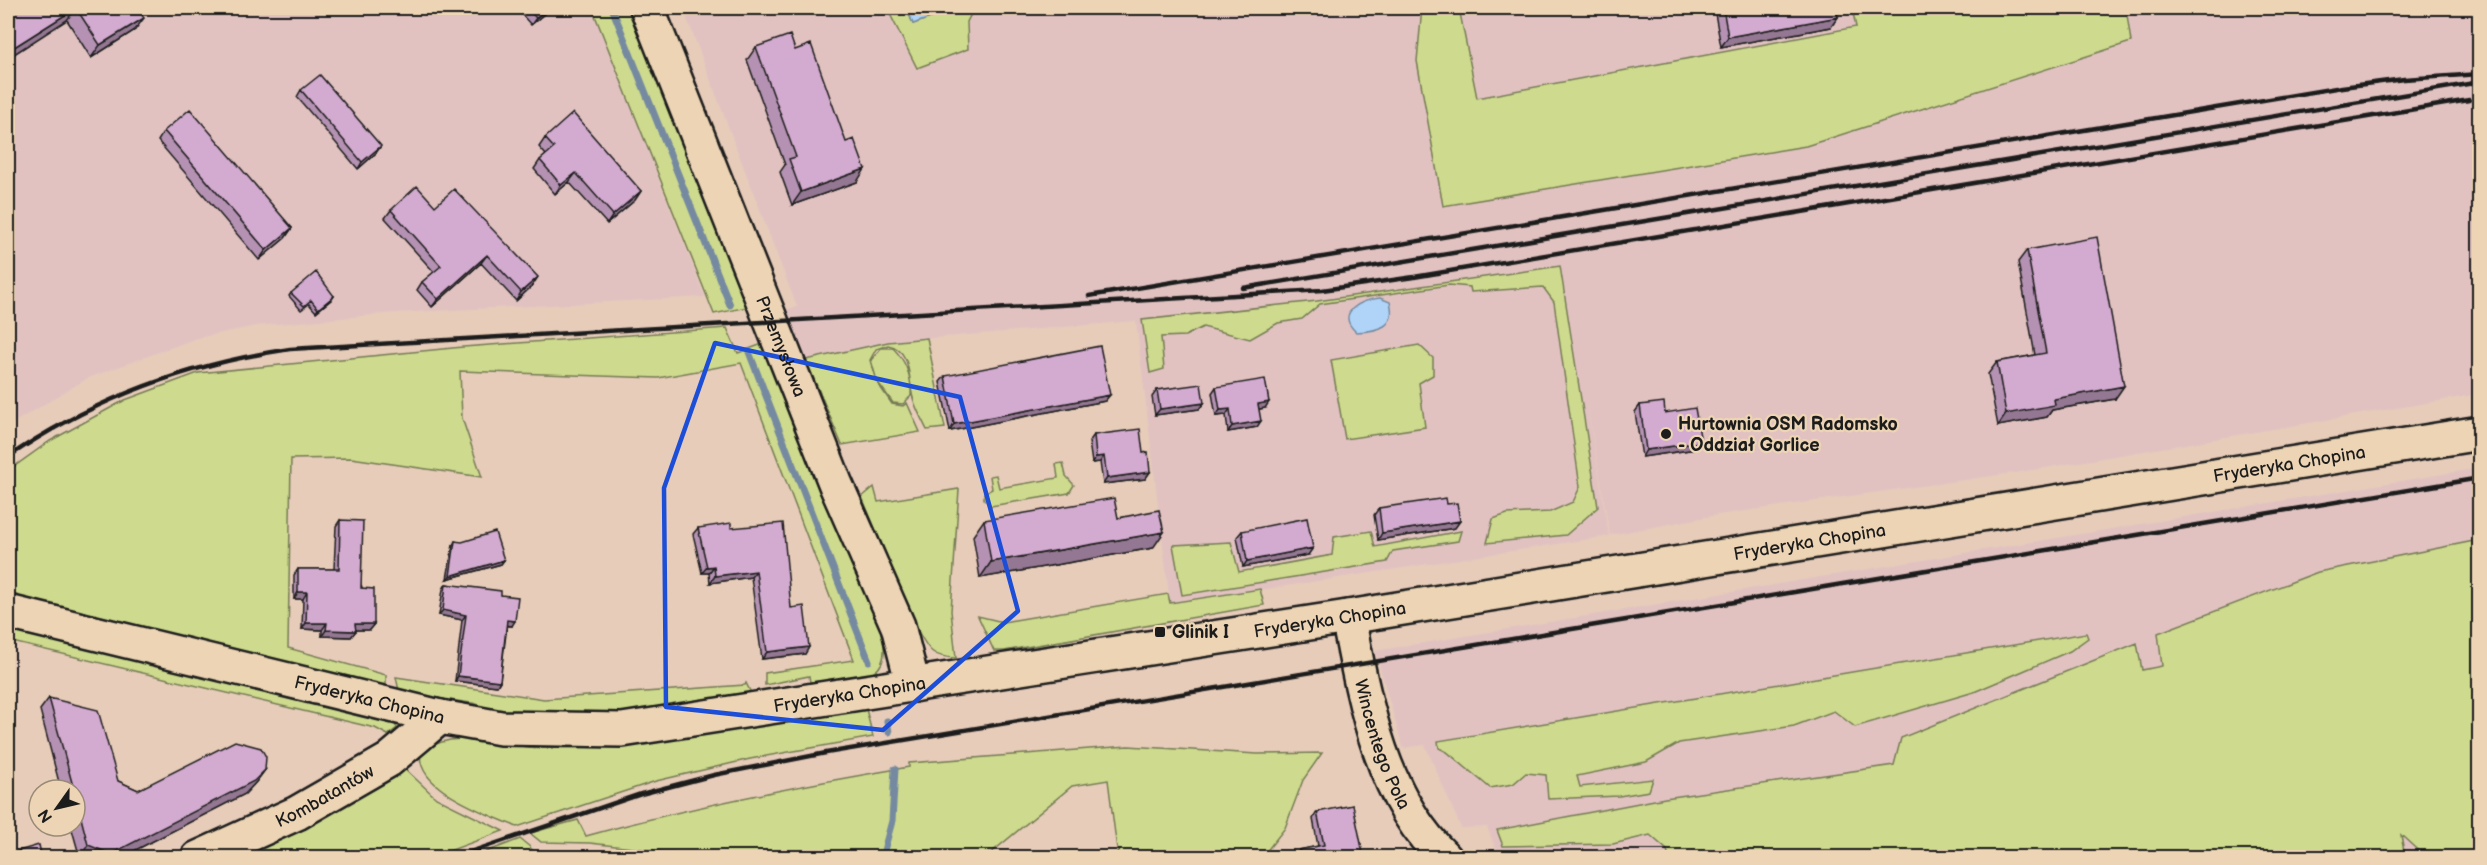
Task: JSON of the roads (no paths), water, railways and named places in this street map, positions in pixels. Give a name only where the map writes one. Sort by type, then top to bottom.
[{"type":"street","name":"Przemysłowa","points":[[647,8],[836,485],[898,626],[913,685]]},
{"type":"street","name":"Fryderyka Chopina","points":[[8,612],[440,717],[501,728],[622,730],[1348,617],[2480,433]]},
{"type":"street","name":"Wincentego Pola","points":[[1348,617],[1370,717],[1393,781],[1409,814],[1428,842],[1446,858]]},
{"type":"street","name":"Kombatantów","points":[[198,858],[297,813],[379,766],[440,717]]},
{"type":"water","points":[[907,8],[949,8],[950,11],[913,24]]},
{"type":"water","points":[[1380,298],[1390,302],[1391,317],[1388,322],[1379,329],[1356,332],[1350,325],[1349,313],[1359,304]]},
{"type":"waterway","points":[[612,8],[730,305]]},
{"type":"waterway","points":[[749,352],[869,661]]},
{"type":"waterway","points":[[887,721],[889,732]]},
{"type":"waterway","points":[[882,858],[892,821],[895,769]]},
{"type":"railway","points":[[1089,296],[2342,87],[2404,79],[2480,74]]},
{"type":"railway","points":[[1243,288],[2480,82]]},
{"type":"railway","points":[[8,457],[40,436],[74,418],[143,387],[215,364],[290,349],[1322,290],[1414,277],[2469,100]]},
{"type":"railway","points":[[453,858],[641,794],[714,775],[826,753],[2480,478]]},
{"type":"place","name":"Hurtownia OSM Radomsko - Oddział Gorlice","points":[[1666,434]]},
{"type":"place","name":"Glinik I","points":[[1160,632]]}]
